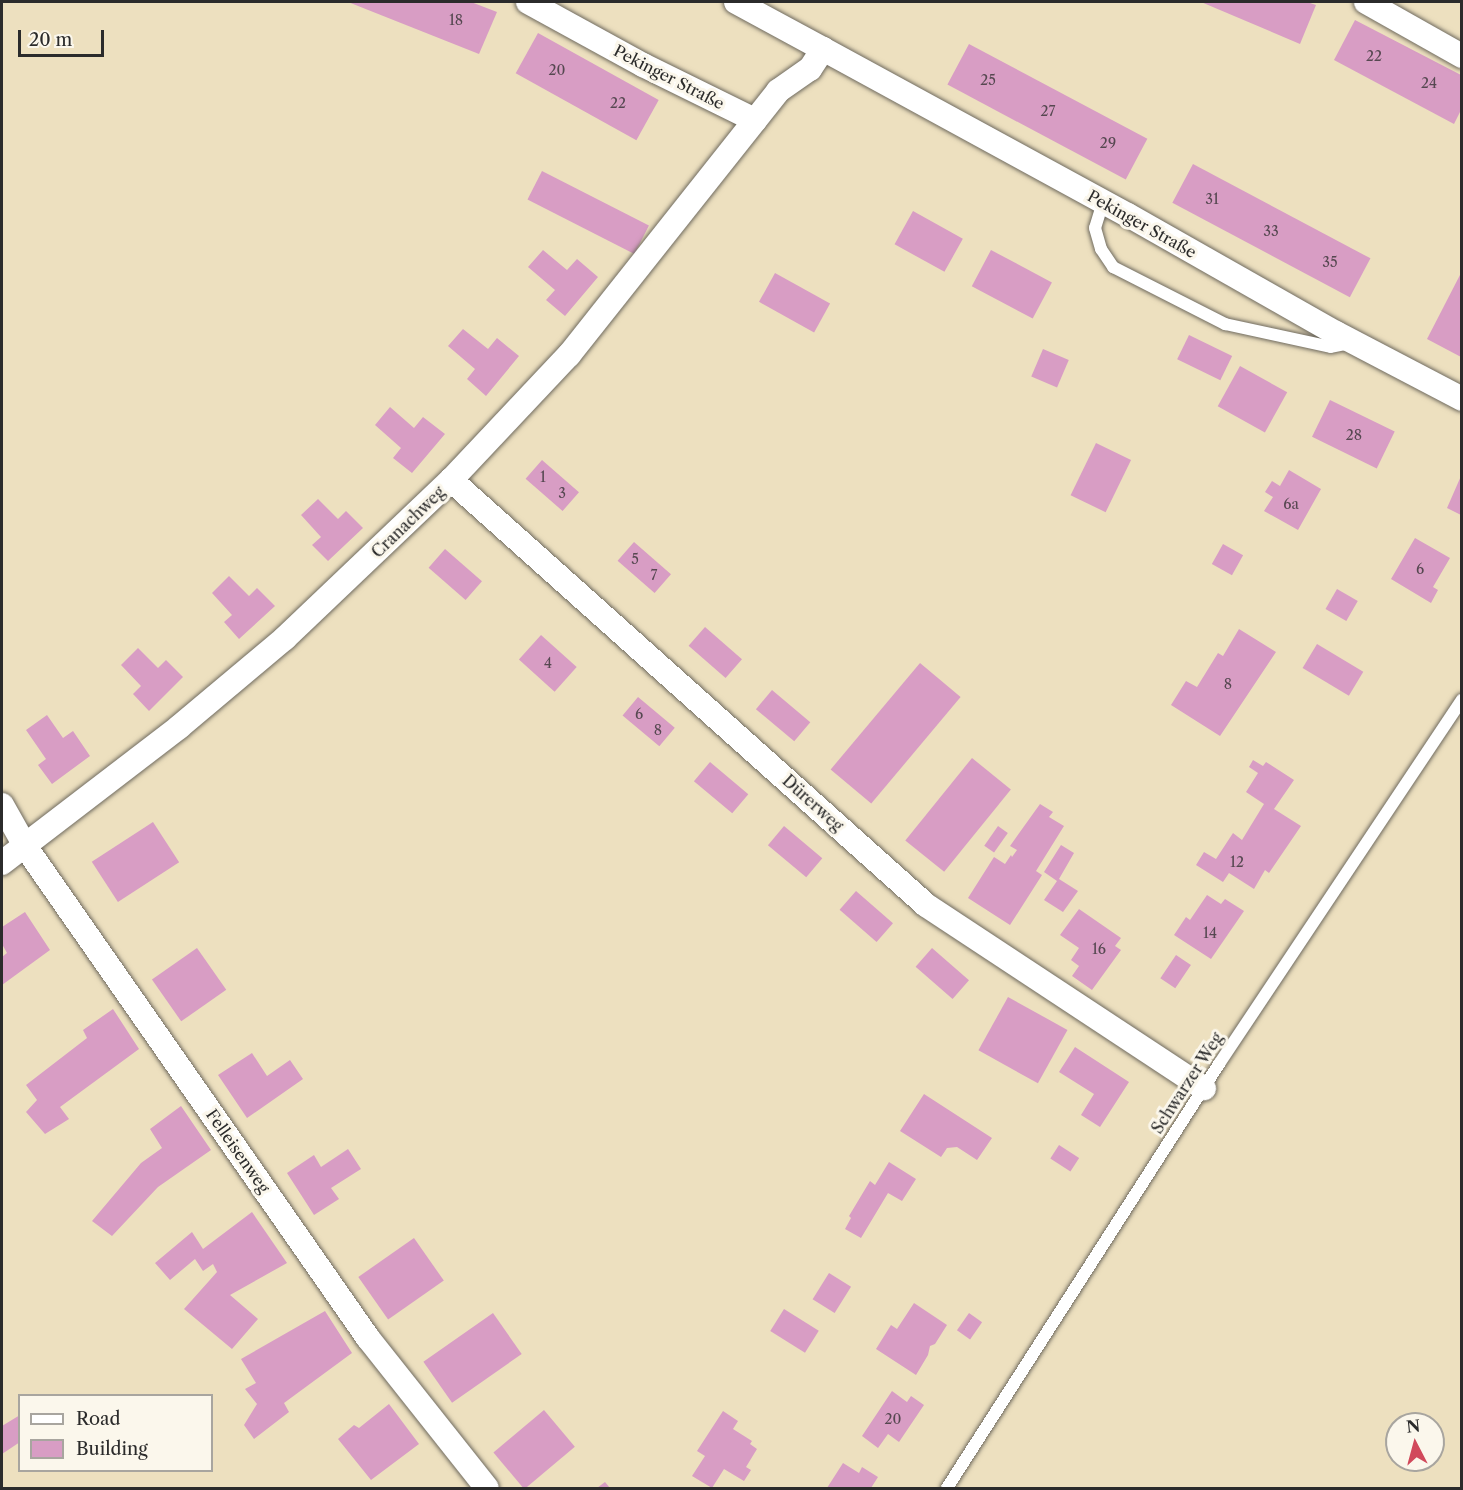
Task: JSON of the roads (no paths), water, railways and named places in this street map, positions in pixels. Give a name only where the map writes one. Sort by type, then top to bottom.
[{"type":"street","name":"Pekinger Straße","points":[[528,2],[643,65],[755,120]]},
{"type":"street","name":"Pekinger Straße","points":[[736,2],[1461,399]]},
{"type":"street","points":[[1366,2],[1461,56]]},
{"type":"street","points":[[755,120],[778,91],[810,69],[823,49]]},
{"type":"street","name":"Cranachweg","points":[[2,863],[179,727],[285,638],[451,480],[569,355],[755,120]]},
{"type":"street","name":"Dürerweg","points":[[451,480],[926,905],[1204,1088]]},
{"type":"street","name":"Felleisenweg","points":[[2,805],[25,846],[368,1338],[487,1488]]},
{"type":"lane","points":[[1103,202],[1095,228],[1101,249],[1113,267],[1225,324],[1331,347],[1354,342]]},
{"type":"lane","name":"Schwarzer Weg","points":[[947,1488],[1204,1088],[1461,700]]}]
